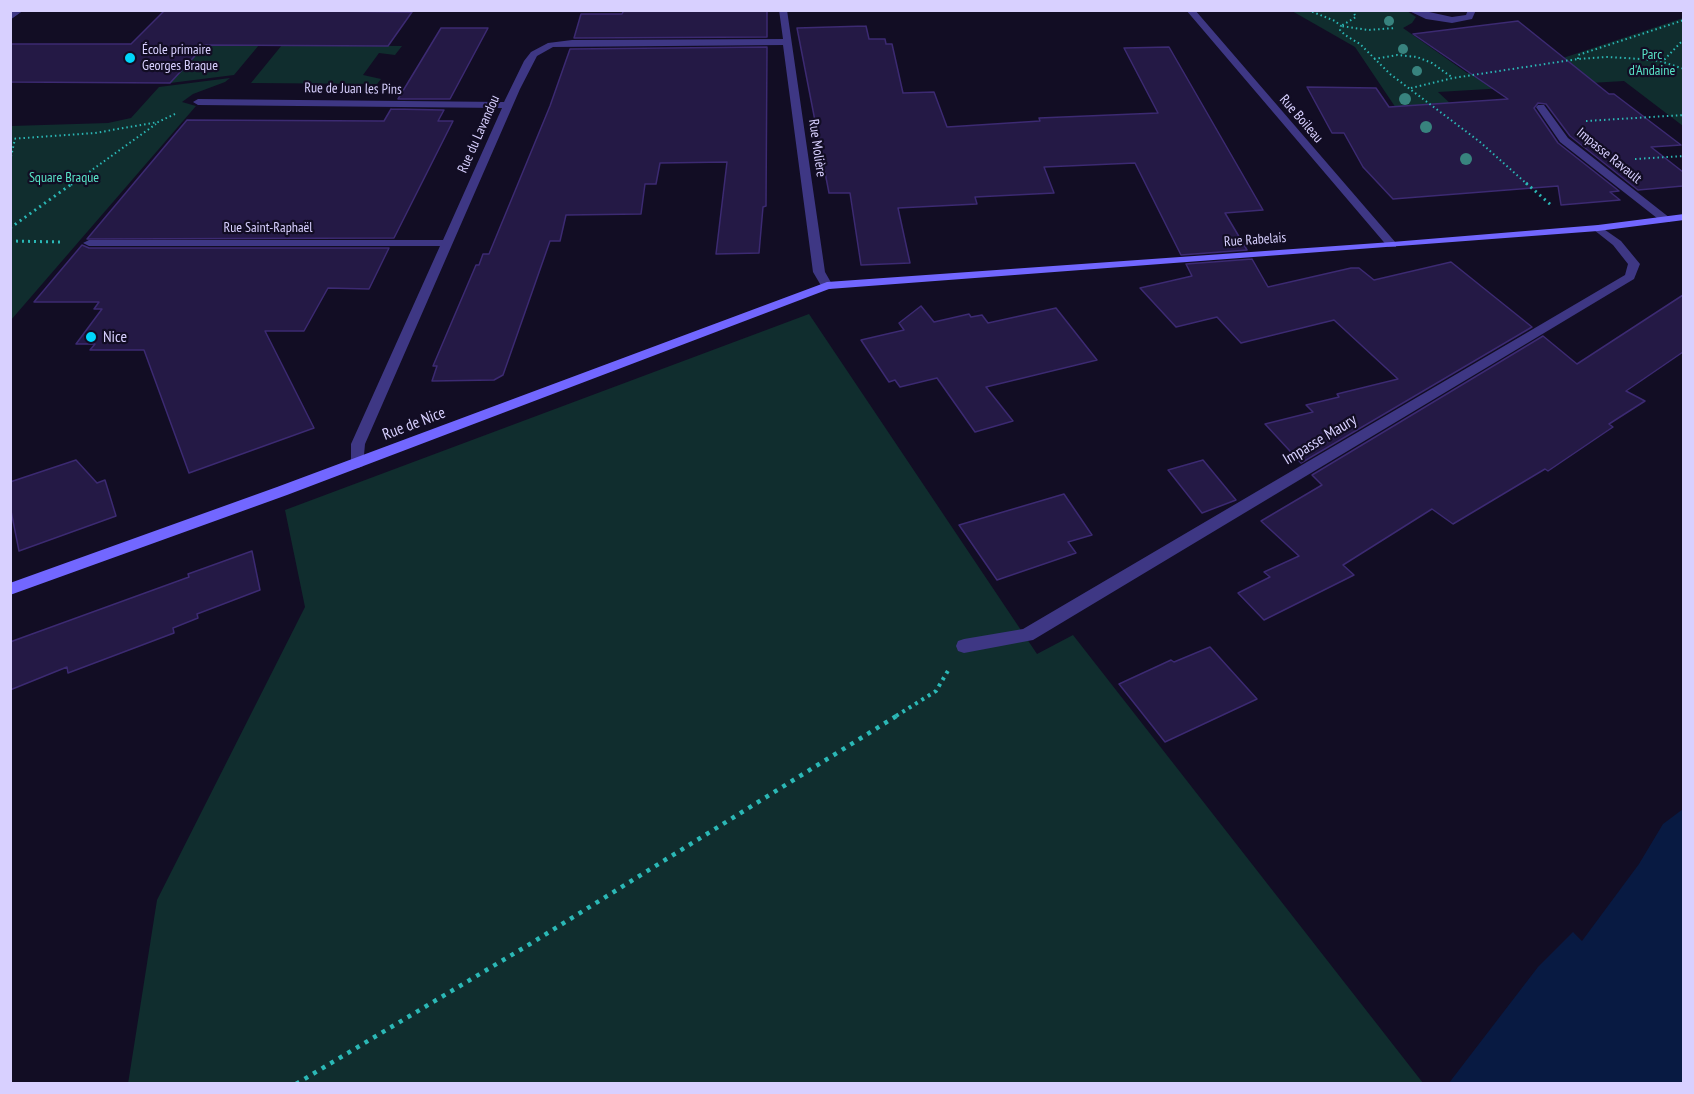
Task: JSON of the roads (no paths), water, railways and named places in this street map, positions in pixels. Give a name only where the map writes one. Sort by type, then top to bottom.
[{"type":"street","points":[[10,18],[20,10]]},
{"type":"street","name":"Rue Molière","points":[[783,10],[819,273],[827,286]]},
{"type":"street","name":"Rue Boileau","points":[[1190,10],[1392,245]]},
{"type":"street","points":[[1415,12],[1452,20],[1469,16],[1472,10]]},
{"type":"street","name":"Rue du Lavandou","points":[[358,463],[358,444],[508,105],[527,63],[534,54],[551,45],[572,43],[787,42]]},
{"type":"street","name":"Rue de Juan les Pins","points":[[198,102],[508,105]]},
{"type":"street","name":"Impasse Ravault","points":[[1541,107],[1564,140],[1666,220]]},
{"type":"street","name":"Rue Rabelais","points":[[827,286],[1392,245],[1579,230],[1683,218]]},
{"type":"street","name":"Impasse Maury","points":[[964,646],[1027,635],[1630,278],[1634,264],[1617,243],[1598,228]]},
{"type":"street","name":"Rue Saint-Raphaël","points":[[89,243],[447,243]]},
{"type":"street","name":"Rue de Nice","points":[[10,588],[358,463],[827,286]]},
{"type":"water","points":[[1683,809],[1683,1083],[1449,1083],[1538,967],[1573,932],[1582,941],[1639,864],[1663,824]]},
{"type":"place","name":"École primaire Georges Braque","points":[[130,58]]},
{"type":"place","name":"Nice","points":[[91,337]]},
{"type":"park label","name":"Parc d'Andaine","points":[[1652,64]]},
{"type":"park label","name":"Square Braque","points":[[64,178]]}]
